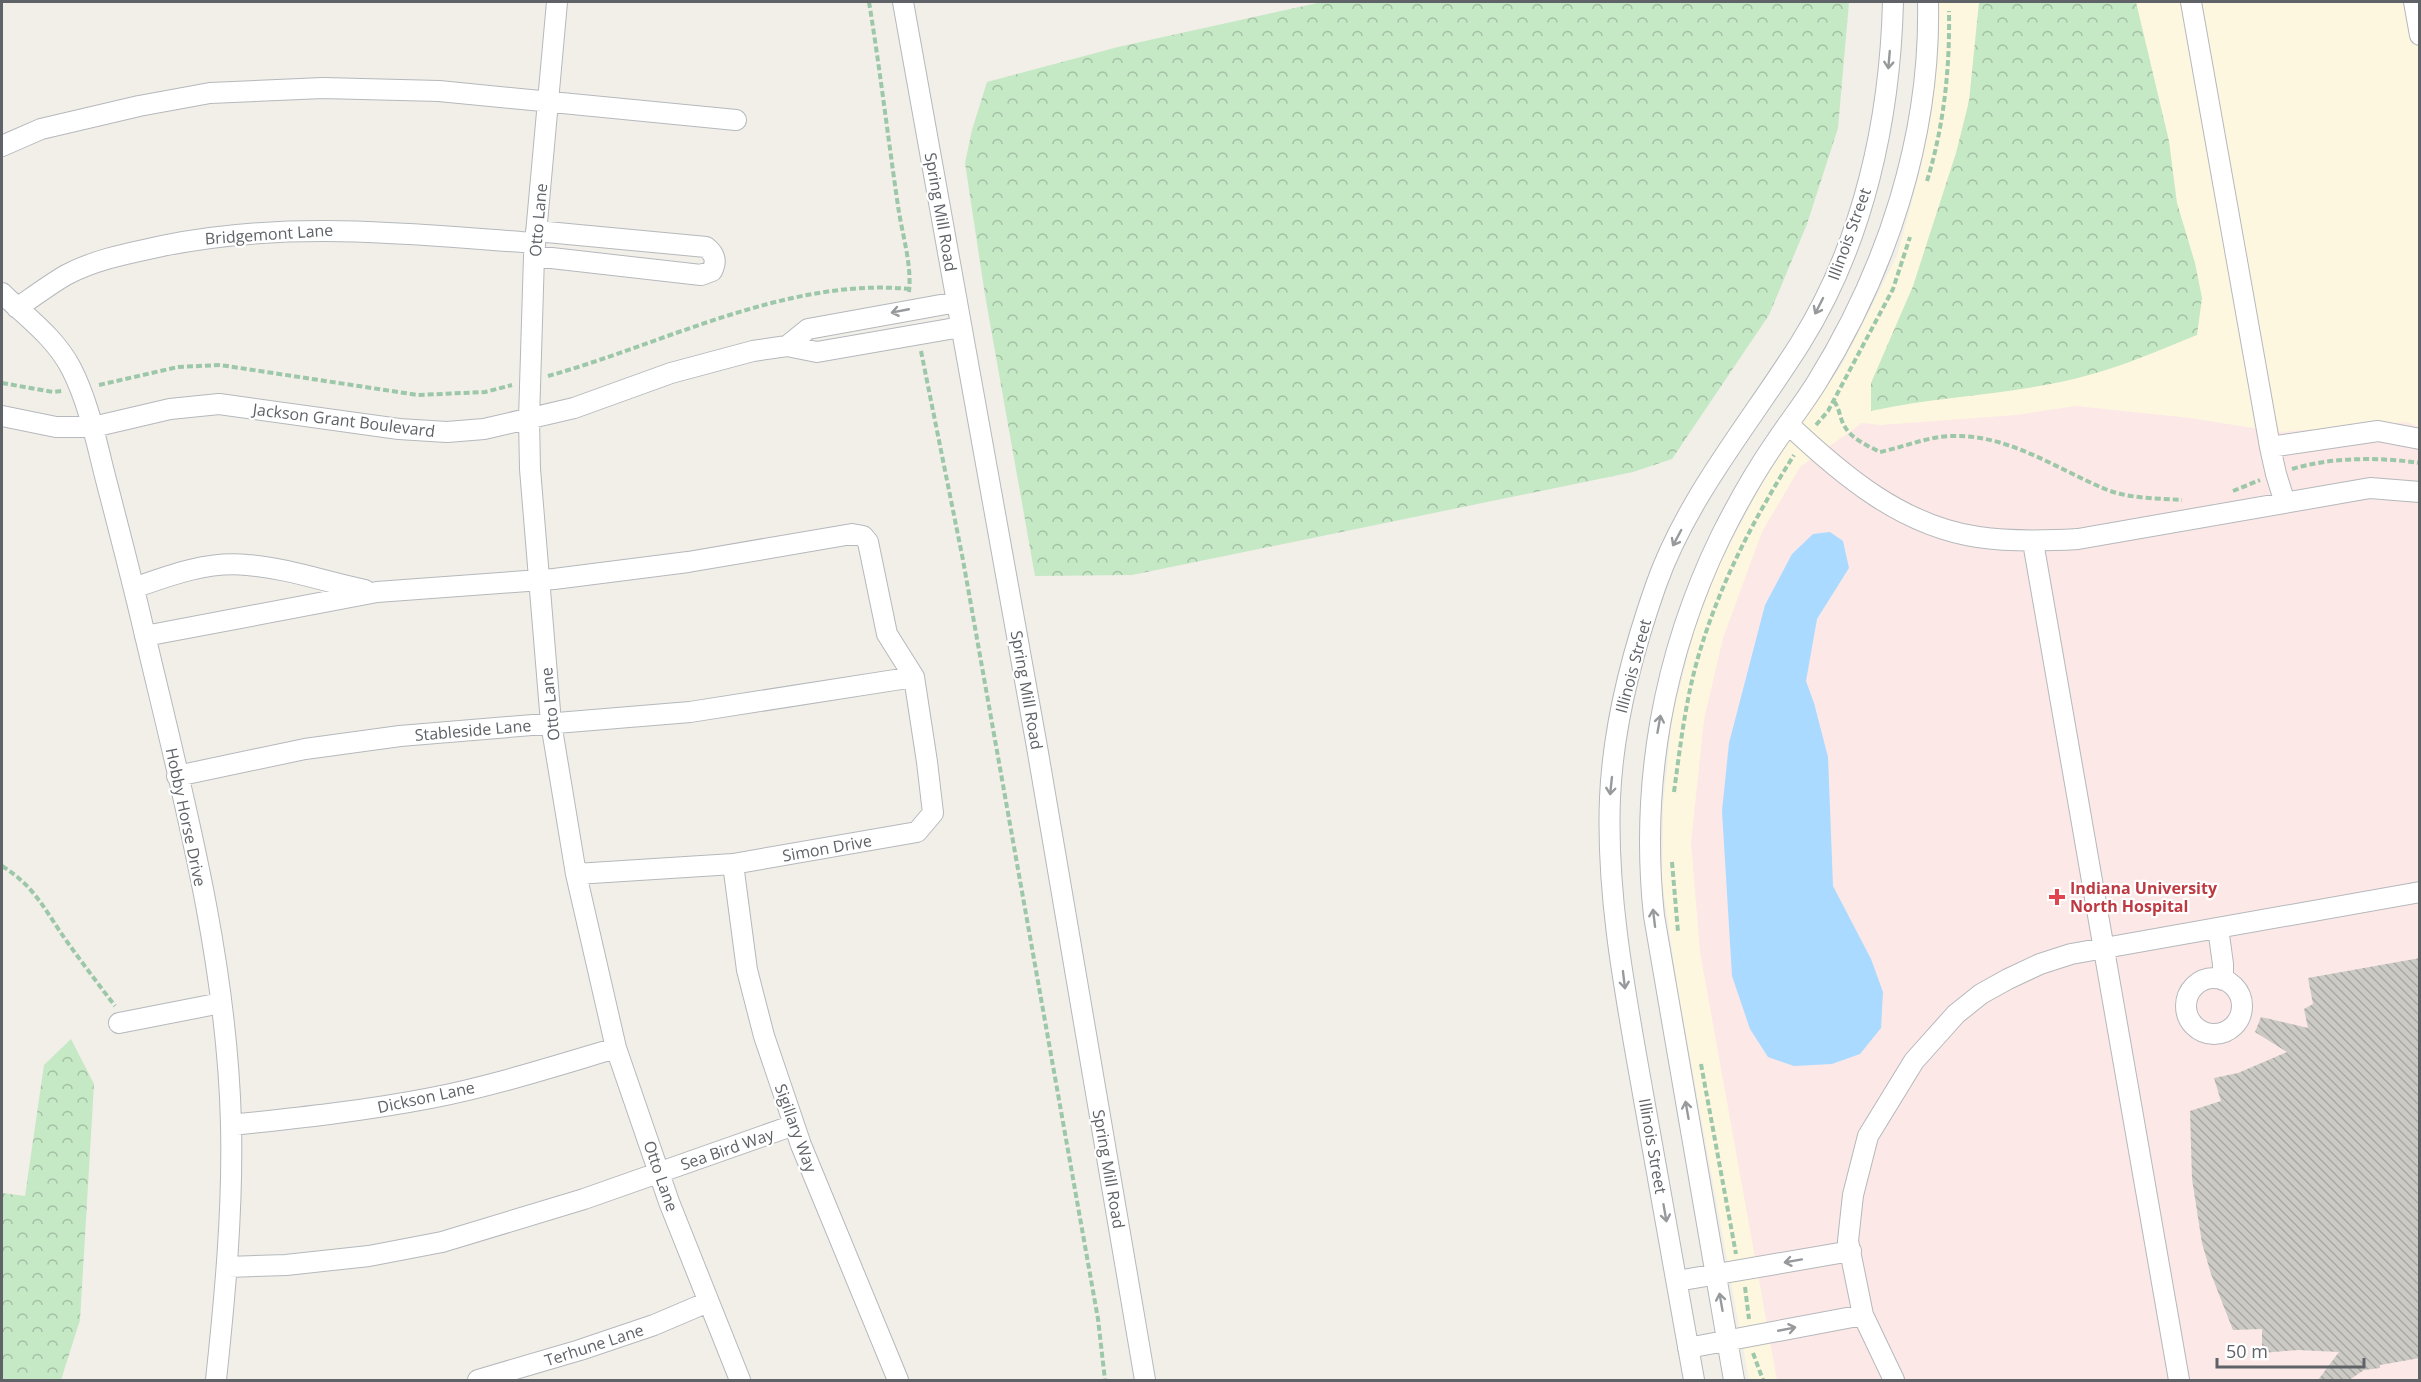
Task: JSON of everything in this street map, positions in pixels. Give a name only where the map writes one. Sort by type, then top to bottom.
[{"type":"street","name":"Otto Lane","points":[[557,2],[535,243],[529,419],[551,723],[576,874],[616,1048],[659,1173],[740,1380]]},
{"type":"street","name":"Spring Mill Road","points":[[903,2],[1039,759],[1145,1380]]},
{"type":"street","name":"Illinois Street","points":[[1694,1380],[1628,1010],[1610,867],[1610,795],[1618,723],[1634,652],[1656,583],[1670,550],[1704,486],[1804,337],[1845,251],[1862,206],[1885,102],[1893,2]]},
{"type":"street","points":[[1734,1380],[1654,916],[1649,846],[1652,774],[1663,703],[1681,634],[1693,602],[1738,504],[1755,473],[1816,384],[1851,322],[1881,256],[1906,175],[1918,116],[1924,71],[1928,2]]},
{"type":"street","points":[[2191,2],[2270,447],[2285,503]]},
{"type":"street","points":[[2414,2],[2420,35]]},
{"type":"street","points":[[2,146],[41,129],[139,106],[210,93],[335,88],[439,91],[736,120]]},
{"type":"street","name":"Bridgemont Lane","points":[[17,308],[67,275],[105,259],[190,240],[247,233],[295,230],[383,231],[535,243],[603,237],[706,247],[713,253],[715,264],[712,271],[701,275],[656,270],[582,261],[535,243]]},
{"type":"street","points":[[582,261],[603,237]]},
{"type":"street","points":[[656,270],[674,244]]},
{"type":"street","name":"Hobby Horse Drive","points":[[2,293],[58,346],[80,388],[93,428],[134,588],[212,941],[221,1004],[231,1125],[228,1267],[216,1380]]},
{"type":"street","name":"Jackson Grant Boulevard","points":[[787,346],[808,329],[909,299],[957,302]]},
{"type":"street","name":"Jackson Grant Boulevard","points":[[2,416],[56,427],[93,428],[171,408],[219,404],[319,419],[447,432],[497,427],[574,408],[672,373],[753,351],[787,346],[817,352],[961,327]]},
{"type":"street","points":[[1788,424],[1852,480],[1896,509],[1930,525],[1976,537],[2033,542],[2078,539],[2370,488],[2420,492]]},
{"type":"street","points":[[2270,447],[2324,437],[2378,431],[2420,439]]},
{"type":"street","points":[[145,636],[377,592],[539,580],[688,562],[852,534],[863,536],[868,542],[887,634],[914,677]]},
{"type":"street","points":[[2033,542],[2178,1380]]},
{"type":"street","points":[[134,588],[177,573],[215,566],[247,565],[377,592]]},
{"type":"street","name":"Stableside Lane","points":[[177,776],[304,749],[400,736],[690,712],[914,677]]},
{"type":"street","name":"Simon Drive","points":[[576,874],[733,864],[917,832],[933,813],[914,677]]},
{"type":"street","name":"Sigillary Way","points":[[733,864],[747,970],[764,1036],[794,1125],[897,1380]]},
{"type":"street","points":[[1894,1380],[1863,1315],[1848,1241],[1853,1195],[1868,1136],[1914,1060],[1956,1014],[1981,994],[2040,964],[2071,954],[2420,892]]},
{"type":"street","points":[[2218,928],[2223,980]]},
{"type":"street","points":[[117,1015],[221,1004]]},
{"type":"street","name":"Dickson Lane","points":[[231,1125],[348,1113],[434,1098],[616,1048]]},
{"type":"street","name":"Sea Bird Way","points":[[228,1267],[286,1265],[369,1256],[442,1242],[510,1223],[794,1125]]},
{"type":"street","points":[[1677,1281],[1851,1251]]},
{"type":"street","name":"Terhune Lane","points":[[478,1380],[654,1325],[708,1302]]},
{"type":"street","points":[[1688,1348],[1863,1315]]},
{"type":"path","points":[[2,383],[53,392],[178,367],[220,365],[418,395],[485,392],[530,380],[701,324],[805,295],[880,286],[909,299],[911,279],[902,236],[869,2]]},
{"type":"path","points":[[1926,186],[1943,114],[1950,40],[1949,2]]},
{"type":"path","points":[[1673,798],[1682,728],[1696,662],[1715,605],[1742,542],[1804,439],[1834,400],[1893,289],[1913,227]]},
{"type":"path","points":[[913,334],[924,356],[963,560],[1098,1318],[1105,1380]]},
{"type":"path","points":[[1834,400],[1841,411],[1845,428],[1865,445],[1880,452],[1917,441],[1952,436],[1994,440],[2034,454],[2107,490],[2135,496],[2184,500]]},
{"type":"path","points":[[2224,494],[2304,465],[2348,460],[2398,460],[2420,463]]},
{"type":"path","points":[[1671,851],[1679,941]]},
{"type":"path","points":[[2,866],[18,876],[34,892],[117,1015]]},
{"type":"path","points":[[1700,1058],[1745,1290],[1754,1355],[1763,1380]]},
{"type":"shaded area","name":"Indiana University North Hospital","points":[[1939,2],[2419,2],[2419,1380],[1749,1380],[1678,991],[1662,881],[1663,807],[1672,717],[1694,632],[1718,567],[1770,468],[1843,363],[1897,256],[1921,168],[1931,114],[1939,43]]},
{"type":"shaded area","name":"Indiana University North Hospital","points":[[2076,406],[2190,418],[2278,432],[2406,422],[2419,427],[2419,1380],[1777,1380],[1700,952],[1691,842],[1704,720],[1723,638],[1762,532],[1800,467],[1862,423],[1881,425],[2016,415]]},
{"type":"green space","points":[[1322,2],[1849,2],[1838,128],[1807,224],[1769,315],[1672,459],[1633,472],[1132,575],[1035,576],[985,295],[965,163],[972,130],[987,82],[1118,47]]},
{"type":"green space","points":[[1979,2],[2136,2],[2169,141],[2177,203],[2195,263],[2202,298],[2197,335],[2117,366],[2062,382],[1871,411],[1871,383],[1913,286],[1956,153],[1969,101]]},
{"type":"green space","points":[[71,1039],[94,1084],[80,1320],[61,1380],[2,1380],[2,1193],[25,1196],[44,1065]]},
{"type":"water","points":[[1830,532],[1843,541],[1849,568],[1817,619],[1806,681],[1828,757],[1833,886],[1871,959],[1883,992],[1881,1028],[1860,1054],[1832,1064],[1794,1066],[1768,1057],[1750,1029],[1732,976],[1722,811],[1729,743],[1765,605],[1792,554],[1813,534]]},
{"type":"building","points":[[2420,958],[2420,1358],[2380,1365],[2380,1368],[2364,1370],[2349,1380],[2318,1380],[2339,1352],[2298,1350],[2262,1353],[2262,1329],[2233,1330],[2211,1274],[2202,1243],[2192,1179],[2190,1111],[2221,1101],[2214,1078],[2238,1073],[2287,1052],[2255,1032],[2261,1017],[2308,1028],[2304,1009],[2313,1004],[2308,978]]},
{"type":"place","name":"Indiana University North Hospital","points":[[2057,897]]}]
